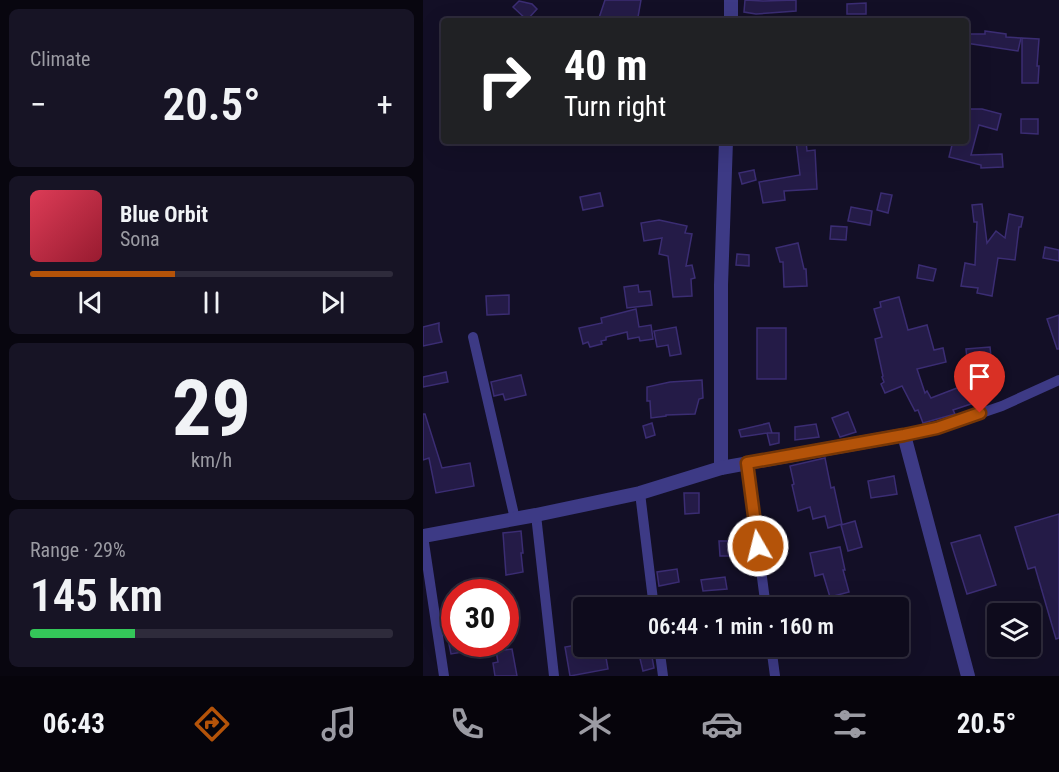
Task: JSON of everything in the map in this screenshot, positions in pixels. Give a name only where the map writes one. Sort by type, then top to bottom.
[{"type":"street","points":[[731,0],[731,18]]},
{"type":"street","points":[[721,468],[721,285],[726,144]]},
{"type":"street","points":[[473,337],[515,519]]},
{"type":"street","points":[[444,676],[423,536],[641,494],[721,468],[937,428],[1002,406],[1059,380]]},
{"type":"street","points":[[904,435],[968,676]]},
{"type":"street","points":[[747,463],[765,597]]},
{"type":"street","points":[[641,494],[653,597]]},
{"type":"street","points":[[536,515],[555,676]]},
{"type":"street","points":[[660,657],[663,676]]},
{"type":"street","points":[[772,657],[775,676]]},
{"type":"building","points":[[605,0],[641,0],[638,17],[599,18]]},
{"type":"building","points":[[745,0],[796,0],[796,11],[756,14],[744,12]]},
{"type":"building","points":[[519,1],[532,4],[537,9],[529,18],[525,18],[513,7]]},
{"type":"building","points":[[866,3],[866,14],[847,14],[847,4]]},
{"type":"building","points":[[985,31],[1006,34],[1006,37],[1021,38],[1018,51],[969,43],[969,34],[985,34]]},
{"type":"building","points":[[1022,38],[1039,39],[1038,83],[1022,83]]},
{"type":"building","points":[[969,109],[982,109],[1001,114],[997,130],[979,125],[971,155],[1002,154],[1003,167],[981,168],[981,165],[949,157],[952,144],[969,144]]},
{"type":"building","points":[[1021,119],[1038,119],[1038,134],[1021,133]]},
{"type":"building","points":[[796,144],[806,144],[807,151],[815,150],[817,189],[784,191],[785,200],[763,203],[759,182],[800,175]]},
{"type":"building","points":[[754,170],[756,180],[742,184],[739,173]]},
{"type":"building","points":[[600,193],[603,206],[583,210],[580,197]]},
{"type":"building","points":[[881,193],[892,195],[888,213],[877,210]]},
{"type":"building","points":[[982,204],[987,243],[996,231],[1005,238],[1009,214],[1023,217],[1021,227],[1019,227],[1015,260],[998,258],[992,296],[977,293],[978,288],[961,286],[965,263],[975,265],[977,222],[974,222],[972,205]]},
{"type":"building","points":[[851,207],[872,211],[870,225],[848,221]]},
{"type":"building","points":[[659,220],[687,226],[685,233],[692,234],[686,266],[692,265],[695,278],[691,279],[692,296],[673,297],[668,256],[659,254],[662,238],[644,241],[641,223]]},
{"type":"building","points":[[831,226],[847,227],[846,240],[830,239]]},
{"type":"building","points":[[798,243],[804,269],[806,269],[807,286],[784,287],[783,262],[780,262],[776,248]]},
{"type":"building","points":[[1045,247],[1059,250],[1059,261],[1043,258]]},
{"type":"building","points":[[737,254],[749,255],[749,266],[736,265]]},
{"type":"building","points":[[919,265],[936,269],[933,281],[917,278]]},
{"type":"building","points":[[638,285],[639,292],[650,291],[652,305],[627,308],[624,287]]},
{"type":"building","points":[[509,295],[509,314],[487,315],[486,296]]},
{"type":"building","points":[[899,297],[908,330],[927,325],[934,350],[943,348],[946,362],[917,369],[925,393],[927,391],[931,398],[970,383],[973,392],[983,389],[986,399],[953,410],[955,414],[923,423],[918,410],[915,411],[902,386],[885,393],[881,384],[884,382],[875,339],[882,337],[874,309],[881,307],[880,302]]},
{"type":"building","points":[[636,309],[639,327],[651,325],[653,339],[640,341],[639,337],[628,339],[627,332],[606,337],[606,340],[601,341],[602,344],[590,347],[588,342],[583,344],[579,328],[602,323],[601,318]]},
{"type":"building","points":[[1059,315],[1059,349],[1057,349],[1047,319]]},
{"type":"building","points":[[439,323],[442,342],[423,346],[423,327]]},
{"type":"building","points":[[676,327],[681,354],[670,356],[668,345],[657,347],[654,331]]},
{"type":"building","points":[[757,328],[786,328],[786,379],[757,379]]},
{"type":"building","points":[[990,347],[992,366],[968,368],[966,349]]},
{"type":"building","points":[[446,372],[448,382],[423,387],[423,377]]},
{"type":"building","points":[[521,375],[526,395],[505,400],[503,394],[494,396],[491,382]]},
{"type":"building","points":[[702,380],[703,398],[699,399],[695,414],[651,418],[647,387],[670,382]]},
{"type":"building","points":[[848,412],[856,432],[840,437],[832,418]]},
{"type":"building","points":[[423,414],[425,414],[442,468],[470,463],[474,486],[436,493],[429,458],[423,460]]},
{"type":"building","points":[[652,423],[655,435],[646,438],[643,426]]},
{"type":"building","points":[[769,423],[772,433],[779,433],[779,443],[770,445],[767,433],[741,437],[739,430]]},
{"type":"building","points":[[816,424],[819,437],[795,440],[795,427]]},
{"type":"building","points":[[825,458],[842,524],[828,528],[825,516],[813,519],[810,507],[798,511],[790,466]]},
{"type":"building","points":[[894,476],[897,494],[871,498],[868,481]]},
{"type":"building","points":[[684,493],[699,493],[699,513],[685,514]]},
{"type":"building","points":[[1059,514],[1059,638],[1056,639],[1035,567],[1028,569],[1015,527]]},
{"type":"building","points":[[855,521],[862,547],[848,551],[841,525]]},
{"type":"building","points":[[521,531],[523,572],[506,575],[503,533]]},
{"type":"building","points":[[980,535],[996,585],[967,594],[951,543]]},
{"type":"building","points":[[719,541],[741,541],[742,556],[720,556]]},
{"type":"building","points":[[840,547],[849,592],[830,597],[823,574],[815,576],[810,553]]},
{"type":"building","points":[[677,569],[679,582],[659,586],[657,572]]},
{"type":"building","points":[[725,577],[727,589],[703,591],[701,580]]},
{"type":"building","points":[[573,646],[573,657],[606,657],[608,669],[570,676],[565,647]]},
{"type":"building","points":[[497,657],[513,657],[517,676],[495,676],[493,663],[498,662]]},
{"type":"building","points":[[640,657],[652,657],[654,668],[643,671]]},
{"type":"route","points":[[758,546],[747,463],[937,428],[980,413]]}]
